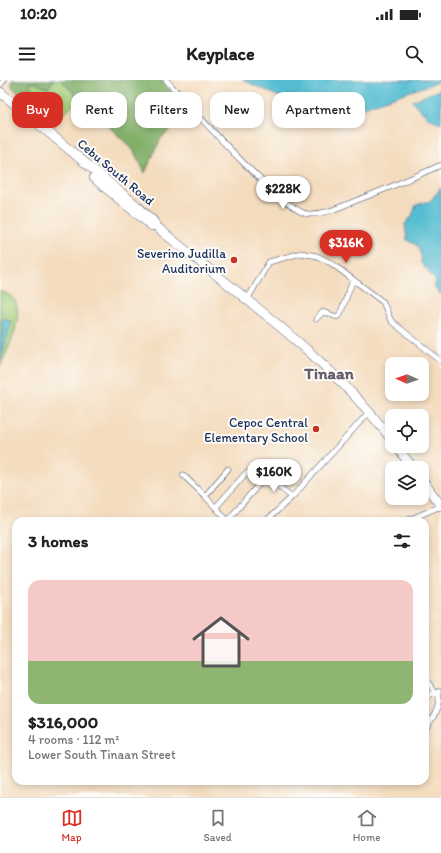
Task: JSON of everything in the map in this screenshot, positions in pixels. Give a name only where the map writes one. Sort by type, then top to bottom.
[{"type":"highway","name":"Cebu South Road","points":[[0,92],[137,206],[153,221],[158,228],[329,369],[370,411],[385,431]]},
{"type":"highway","name":"Cebu South Road","points":[[0,98],[149,225],[158,228]]},
{"type":"highway","points":[[401,453],[408,461]]},
{"type":"highway","points":[[429,490],[441,506]]},
{"type":"street","points":[[0,85],[4,80]]},
{"type":"street","points":[[166,80],[205,123],[274,193],[297,210],[308,214],[330,211],[392,187],[441,165]]},
{"type":"street","points":[[247,300],[269,262],[295,254],[310,254],[317,256],[331,263],[383,302],[392,321],[441,361]]},
{"type":"street","points":[[316,319],[323,312],[337,317],[340,314],[353,280]]},
{"type":"street","points":[[270,517],[292,497],[370,411]]},
{"type":"street","points":[[206,496],[228,469]]},
{"type":"street","points":[[216,507],[246,473]]},
{"type":"street","points":[[183,475],[206,496],[225,517]]},
{"type":"street","points":[[231,517],[266,476],[292,497]]},
{"type":"street","points":[[415,517],[441,506]]},
{"type":"street","points":[[429,682],[438,692],[439,704],[435,717],[429,724]]},
{"type":"street","points":[[429,698],[438,692]]},
{"type":"green space","points":[[12,80],[54,80],[48,88],[35,83],[28,83],[34,92],[17,92],[12,87]]},
{"type":"green space","points":[[54,80],[61,80],[72,92],[71,92],[71,107],[63,115],[63,92],[34,92],[27,83],[35,83],[48,88]]},
{"type":"green space","points":[[61,80],[161,80],[171,92],[135,92],[135,128],[173,128],[161,138],[145,173],[133,150],[110,128],[127,128],[127,92],[73,92]]},
{"type":"green space","points":[[0,291],[9,295],[15,301],[17,317],[14,335],[0,367]]},
{"type":"water","points":[[243,80],[441,80],[365,107],[365,92],[272,92],[272,93]]},
{"type":"water","points":[[441,89],[441,123],[428,118],[412,101]]},
{"type":"water","points":[[441,188],[441,233],[439,234],[441,241],[441,295],[434,287],[436,281],[427,271],[430,267],[425,269],[420,261],[422,259],[418,246],[407,240],[405,224],[412,216],[416,205],[430,201]]},
{"type":"water","points":[[2,318],[11,321],[1,360],[2,328]]},
{"type":"place","name":"Severino Judilla Auditorium","points":[[234,260]]},
{"type":"place","name":"Cepoc Central Elementary School","points":[[316,429]]},
{"type":"district","name":"Tinaan","points":[[329,373]]}]
